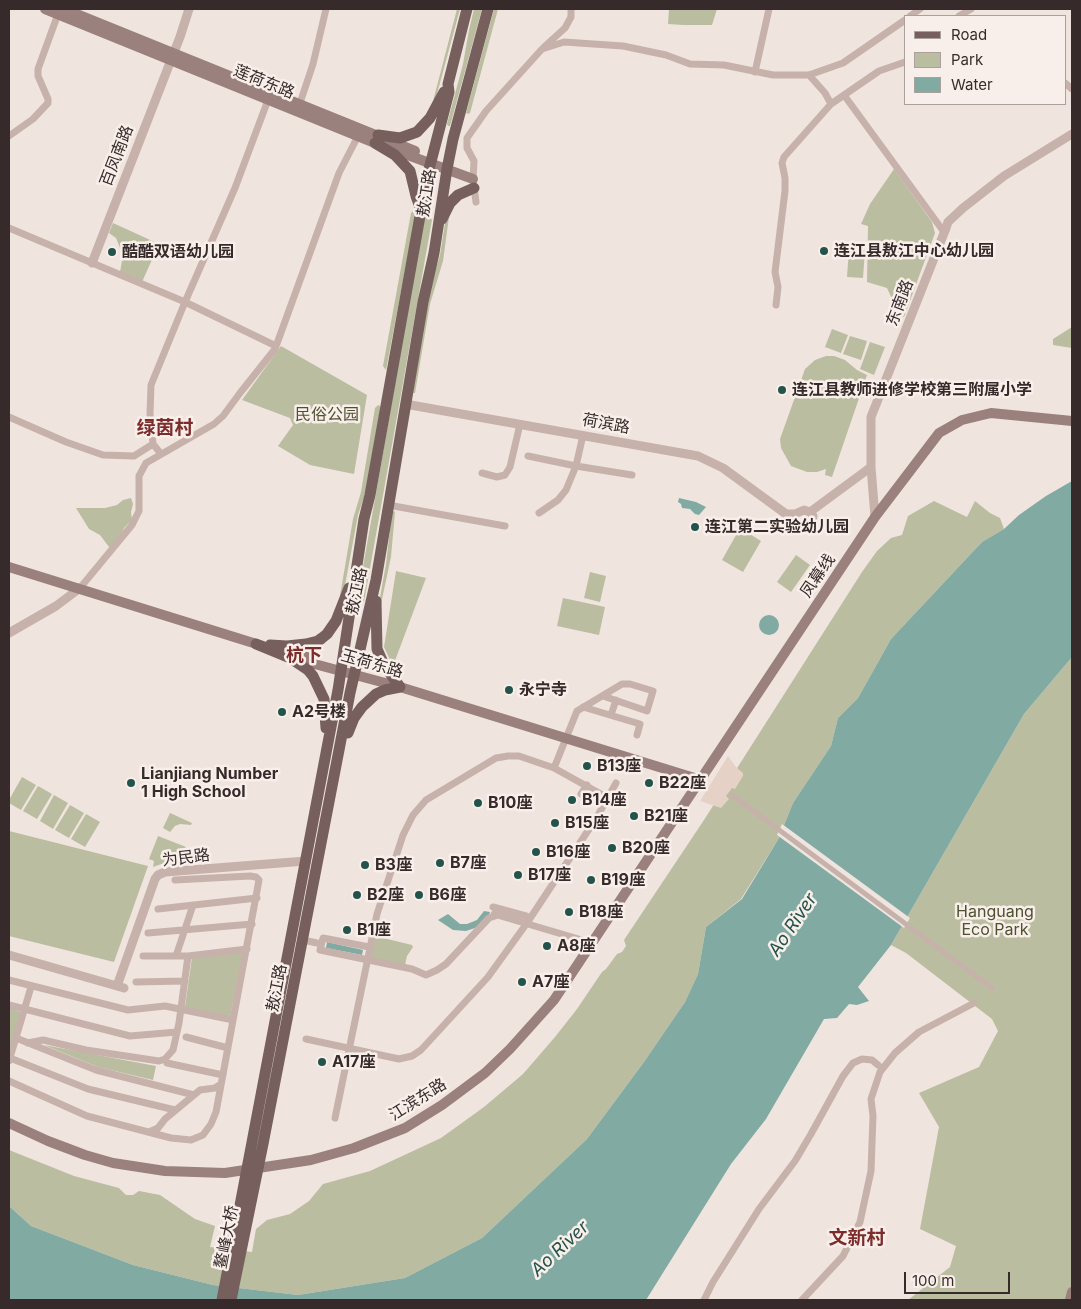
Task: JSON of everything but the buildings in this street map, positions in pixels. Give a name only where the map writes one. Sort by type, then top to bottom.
[{"type":"main road","name":"莲荷东路","points":[[45,9],[68,11],[268,100],[358,136],[376,139]]},
{"type":"main road","name":"敖江路","points":[[251,1175],[326,753],[354,575],[372,486],[421,209],[448,92],[448,84],[467,9]]},
{"type":"main road","name":"敖江路","points":[[251,1175],[303,940],[355,675],[376,580],[447,166],[488,9]]},
{"type":"main road","name":"莲荷东路","points":[[68,11],[172,56],[300,104],[376,139],[447,166],[473,179]]},
{"type":"main road","points":[[376,139],[400,138],[417,132],[430,118],[448,84]]},
{"type":"main road","points":[[376,139],[410,171],[421,209],[439,213]]},
{"type":"main road","points":[[437,233],[450,202],[473,179]]},
{"type":"main road","name":"凤幕线","points":[[701,780],[875,517],[939,433],[962,420],[990,413],[1072,421]]},
{"type":"main road","points":[[9,567],[256,644],[280,652],[308,665],[324,699],[326,753]]},
{"type":"main road","points":[[256,644],[287,646],[318,641],[336,621],[354,575]]},
{"type":"main road","points":[[339,756],[354,718],[362,707],[376,694],[400,687],[384,665],[377,649],[376,580]]},
{"type":"main road","points":[[351,603],[352,610],[356,615],[366,614],[370,609]]},
{"type":"main road","name":"玉荷东路","points":[[308,665],[340,671],[400,687],[566,740],[701,780]]},
{"type":"main road","name":"江滨东路","points":[[9,1123],[57,1145],[113,1163],[165,1171],[251,1175],[354,1148],[406,1128],[442,1105],[485,1072],[532,1026],[554,1000],[701,780]]},
{"type":"main road","name":"鳌峰大桥","points":[[222,1300],[251,1175]]},
{"type":"main road","name":"鳌峰大桥","points":[[230,1300],[251,1175]]},
{"type":"main road","points":[[1070,1300],[1072,1292]]},
{"type":"street","name":"百凤南路","points":[[92,263],[189,9]]},
{"type":"street","points":[[300,104],[313,64],[326,9]]},
{"type":"street","points":[[476,202],[473,179],[474,161],[467,148],[467,138],[486,111],[542,49],[565,28],[571,17],[571,9]]},
{"type":"street","points":[[755,72],[769,9]]},
{"type":"street","points":[[9,136],[34,119],[48,103],[38,76],[38,69],[68,11]]},
{"type":"street","points":[[542,49],[564,42],[623,46],[666,55],[690,64],[724,65],[772,75],[809,75],[843,63],[904,21]]},
{"type":"street","points":[[776,306],[778,288],[775,272],[785,186],[783,160],[831,104],[879,71],[904,62]]},
{"type":"street","points":[[809,75],[825,93],[831,104]]},
{"type":"street","points":[[844,95],[944,232]]},
{"type":"street","points":[[161,454],[153,444],[150,414],[152,384],[185,302],[235,188],[268,100]]},
{"type":"street","name":"东南路","points":[[875,517],[871,467],[871,417],[948,222],[1004,176],[1072,134]]},
{"type":"street","points":[[9,632],[56,606],[80,588],[132,525],[139,511],[138,484],[142,468],[146,463],[214,424],[223,416],[275,349],[340,173],[358,136]]},
{"type":"street","points":[[9,228],[185,302],[276,346]]},
{"type":"street","name":"荷滨路","points":[[405,404],[703,458],[723,468],[786,514],[799,526],[805,528],[813,522],[813,516],[810,512],[871,467]]},
{"type":"street","points":[[9,418],[103,455],[134,456],[153,444]]},
{"type":"street","points":[[482,473],[497,477],[505,475],[510,467],[520,424]]},
{"type":"street","points":[[539,513],[558,500],[566,490],[576,466],[583,435]]},
{"type":"street","points":[[528,456],[632,475]]},
{"type":"street","points":[[388,504],[506,526]]},
{"type":"street","points":[[786,514],[795,514],[804,510],[810,512]]},
{"type":"street","points":[[554,768],[577,711],[622,684],[630,684],[653,692],[647,711],[603,696]]},
{"type":"street","points":[[612,715],[616,700]]},
{"type":"street","points":[[583,707],[640,724],[637,735]]},
{"type":"street","points":[[335,1118],[376,914],[403,835],[413,815],[426,800],[496,758],[508,756],[519,756],[554,768],[608,798]]},
{"type":"street","points":[[306,1039],[399,1059],[412,1056],[421,1050],[488,978],[608,798],[616,783]]},
{"type":"street","points":[[581,794],[586,785]]},
{"type":"street","points":[[732,795],[992,988]]},
{"type":"street","name":"为民路","points":[[9,955],[121,987],[155,879],[158,875],[165,872],[306,861]]},
{"type":"street","points":[[9,1081],[86,1116],[171,1138],[191,1140],[203,1135],[216,1112],[259,880],[256,877],[175,880]]},
{"type":"street","points":[[158,909],[257,898]]},
{"type":"street","points":[[528,919],[538,899]]},
{"type":"street","points":[[176,956],[193,905]]},
{"type":"street","points":[[369,947],[323,938],[320,944],[320,950],[412,969],[426,974],[446,964],[494,912],[528,919],[592,943]]},
{"type":"street","points":[[148,933],[252,924]]},
{"type":"street","points":[[303,940],[320,944]]},
{"type":"street","points":[[143,956],[188,956],[247,949]]},
{"type":"street","points":[[28,1043],[43,1040],[86,1050],[159,1061],[165,1059],[173,1050],[188,956]]},
{"type":"street","points":[[9,980],[128,1010],[165,1006],[233,1020]]},
{"type":"street","points":[[136,982],[185,981]]},
{"type":"street","points":[[32,987],[9,1060],[88,1089],[175,1110]]},
{"type":"street","points":[[802,1300],[843,1256],[860,1222],[871,1172],[873,1116],[871,1099],[880,1072],[895,1054],[918,1032],[974,1003]]},
{"type":"street","points":[[9,1005],[130,1036],[177,1032]]},
{"type":"street","points":[[186,1037],[228,1048]]},
{"type":"street","points":[[16,1038],[96,1070],[194,1095]]},
{"type":"street","points":[[704,1300],[713,1282],[759,1209],[803,1148],[843,1076],[853,1063],[862,1059],[872,1060],[878,1065]]},
{"type":"street","points":[[167,1063],[223,1075]]},
{"type":"street","points":[[149,1132],[158,1128],[175,1110],[200,1090],[215,1088],[221,1084]]},
{"type":"green space","points":[[457,9],[460,9],[434,105],[432,105]]},
{"type":"green space","points":[[474,9],[482,9],[450,126],[448,126],[447,124],[463,64]]},
{"type":"green space","points":[[494,9],[498,9],[470,113],[468,114],[466,113]]},
{"type":"green space","points":[[669,9],[717,9],[712,25],[683,25],[668,24]]},
{"type":"green space","points":[[894,169],[932,222],[935,233],[904,317],[900,316],[887,288],[867,282],[868,226],[861,224],[870,204]]},
{"type":"green space","points":[[413,211],[416,213],[386,370],[383,366],[411,213]]},
{"type":"green space","points":[[429,216],[432,220],[364,602],[359,604],[357,601],[424,220]]},
{"type":"green space","points":[[446,217],[449,217],[443,261],[430,304],[415,393],[413,393],[421,337],[440,255]]},
{"type":"green space","points":[[113,223],[159,244],[142,282],[120,272],[123,255],[116,238],[109,233]]},
{"type":"green space","points":[[849,249],[865,250],[863,278],[847,277]]},
{"type":"green space","points":[[1072,327],[1072,348],[1053,345],[1053,339]]},
{"type":"green space","points":[[832,329],[848,335],[841,353],[825,347]]},
{"type":"green space","points":[[850,336],[867,341],[861,360],[843,354]]},
{"type":"green space","points":[[870,342],[885,347],[874,375],[860,369]]},
{"type":"green space","name":"民俗公园","points":[[281,346],[367,395],[354,474],[310,465],[278,446],[293,425],[290,418],[242,400]]},
{"type":"green space","points":[[826,356],[834,356],[845,360],[857,370],[867,375],[832,477],[825,475],[826,469],[817,472],[807,472],[791,466],[781,448],[780,439],[805,369],[815,360]]},
{"type":"green space","points":[[378,405],[380,410],[365,494],[358,515],[343,596],[340,596],[353,519],[361,492],[375,408]]},
{"type":"green space","points":[[131,498],[133,504],[132,520],[124,528],[113,546],[109,547],[100,535],[89,529],[76,508],[105,508],[117,505],[123,500]]},
{"type":"green space","points":[[934,501],[967,517],[975,501],[1000,518],[1004,529],[982,542],[891,639],[858,698],[838,718],[831,746],[793,803],[779,838],[741,899],[706,927],[698,974],[685,1002],[644,1062],[587,1139],[482,1238],[405,1278],[298,1295],[213,1285],[133,1265],[31,1226],[9,1206],[9,1150],[74,1176],[119,1188],[126,1195],[133,1195],[139,1191],[160,1195],[195,1219],[215,1226],[210,1247],[252,1252],[256,1229],[267,1220],[290,1214],[309,1201],[323,1184],[370,1171],[441,1138],[484,1107],[523,1074],[577,1009],[602,972],[617,954],[622,952],[626,946],[624,940],[704,820],[862,572],[877,551],[891,538],[902,535],[908,516]]},
{"type":"green space","points":[[394,511],[391,557],[381,604],[379,603],[392,512]]},
{"type":"green space","points":[[740,528],[761,541],[743,572],[722,560]]},
{"type":"green space","points":[[796,555],[810,565],[791,592],[777,582]]},
{"type":"green space","points":[[396,571],[426,578],[393,666],[384,647]]},
{"type":"green space","points":[[590,572],[606,576],[600,602],[584,598]]},
{"type":"green space","points":[[563,598],[605,607],[599,635],[557,626]]},
{"type":"green space","name":"Hanguang Eco Park","points":[[1072,657],[1072,1300],[908,1300],[950,1267],[956,1246],[920,1229],[939,1127],[919,1093],[979,1067],[998,1031],[992,1019],[906,953],[891,945],[1024,714]]},
{"type":"green space","points":[[22,777],[36,785],[21,810],[9,803],[9,800]]},
{"type":"green space","points":[[38,786],[52,794],[37,819],[23,811]]},
{"type":"green space","points":[[54,795],[68,803],[53,829],[40,821]]},
{"type":"green space","points":[[70,805],[84,813],[69,838],[55,830]]},
{"type":"green space","points":[[170,813],[192,823],[191,825],[180,824],[175,826],[170,832],[163,828]]},
{"type":"green space","points":[[86,814],[100,822],[85,847],[71,839]]},
{"type":"green space","points":[[9,831],[148,866],[114,962],[9,936]]},
{"type":"green space","points":[[158,836],[186,847],[180,862],[170,861],[153,867],[154,861],[149,859]]},
{"type":"green space","points":[[375,936],[412,945],[413,947],[407,956],[405,965],[371,958]]},
{"type":"green space","points":[[243,952],[230,1018],[185,1007],[192,957]]},
{"type":"green space","points":[[9,1008],[21,1012],[9,1052]]},
{"type":"green space","points":[[44,1045],[156,1066],[153,1080],[98,1067]]},
{"type":"shaded area","points":[[728,756],[743,773],[735,789],[732,788],[726,796],[729,799],[721,808],[700,801]]},
{"type":"water","name":"Ao River","points":[[1072,481],[1072,657],[1024,714],[891,945],[858,987],[869,1001],[857,1005],[849,1004],[837,1018],[824,1019],[766,1119],[731,1164],[646,1300],[9,1300],[9,1206],[31,1226],[133,1265],[213,1285],[298,1295],[405,1278],[482,1238],[587,1139],[644,1062],[685,1002],[698,974],[706,927],[742,899],[779,838],[793,803],[831,746],[838,718],[858,698],[891,639],[982,542],[1004,529],[1019,515],[1046,496]]},
{"type":"water","points":[[679,498],[696,502],[706,507],[699,515],[695,514],[690,509],[682,508],[678,502]]},
{"type":"water","points":[[769,615],[776,618],[779,625],[776,632],[769,635],[762,632],[759,625],[762,618]]},
{"type":"water","points":[[484,911],[490,912],[489,915],[478,927],[466,931],[453,930],[438,920],[448,914],[460,924],[467,924],[477,920]]},
{"type":"water","points":[[327,942],[363,950],[362,955],[326,948]]},
{"type":"pier","points":[[782,824],[910,918],[904,928],[777,835]]},
{"type":"place","name":"连江县敖江中心幼儿园","points":[[824,251]]},
{"type":"place","name":"酷酷双语幼儿园","points":[[112,252]]},
{"type":"place","name":"连江县教师进修学校第三附属小学","points":[[782,390]]},
{"type":"place","name":"连江第二实验幼儿园","points":[[695,527]]},
{"type":"place","name":"永宁寺","points":[[509,690]]},
{"type":"place","name":"A2号楼","points":[[282,712]]},
{"type":"place","name":"B13座","points":[[587,766]]},
{"type":"place","name":"Lianjiang Number 1 High School","points":[[131,783]]},
{"type":"place","name":"B22座","points":[[649,783]]},
{"type":"place","name":"B14座","points":[[572,800]]},
{"type":"place","name":"B10座","points":[[478,803]]},
{"type":"place","name":"B21座","points":[[634,816]]},
{"type":"place","name":"B15座","points":[[555,823]]},
{"type":"place","name":"B20座","points":[[612,848]]},
{"type":"place","name":"B16座","points":[[536,852]]},
{"type":"place","name":"B7座","points":[[440,863]]},
{"type":"place","name":"B3座","points":[[365,865]]},
{"type":"place","name":"B17座","points":[[518,875]]},
{"type":"place","name":"B19座","points":[[591,880]]},
{"type":"place","name":"B2座","points":[[357,895]]},
{"type":"place","name":"B6座","points":[[419,895]]},
{"type":"place","name":"B18座","points":[[569,912]]},
{"type":"place","name":"B1座","points":[[347,930]]},
{"type":"place","name":"A8座","points":[[547,946]]},
{"type":"place","name":"A7座","points":[[522,982]]},
{"type":"place","name":"A17座","points":[[322,1062]]},
{"type":"district","name":"绿茵村","points":[[165,428]]},
{"type":"district","name":"杭下","points":[[304,656]]},
{"type":"district","name":"文新村","points":[[857,1238]]}]
